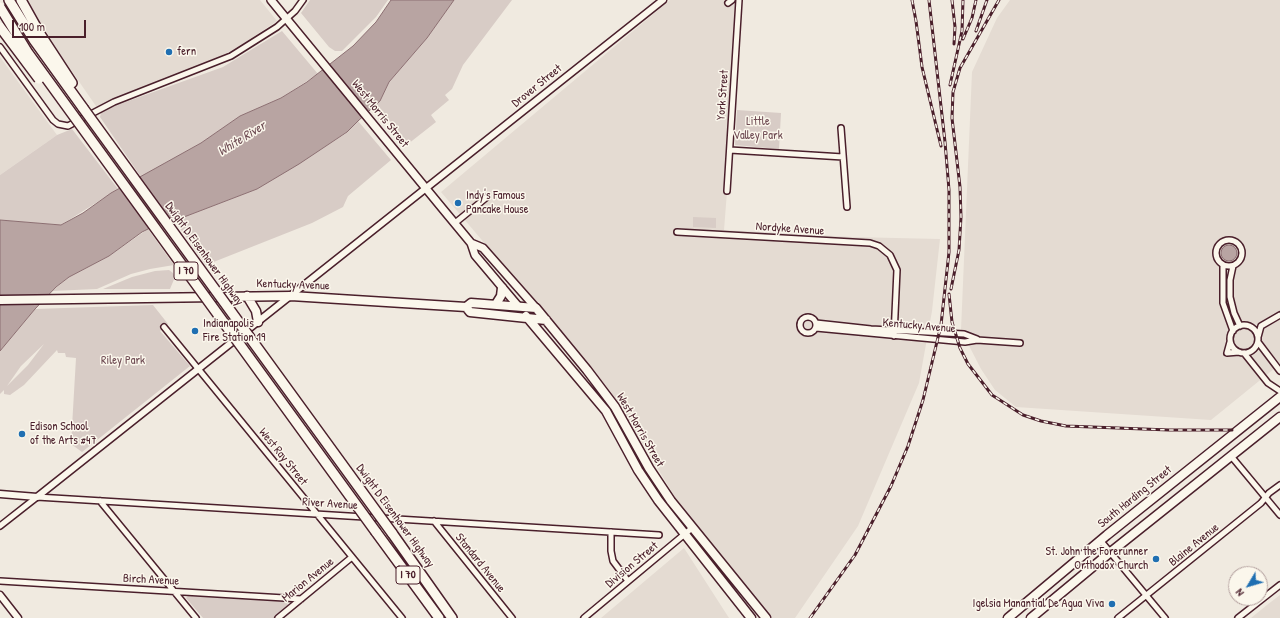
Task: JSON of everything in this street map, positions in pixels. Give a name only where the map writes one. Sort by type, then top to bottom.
[{"type":"highway","name":"Dwight D Eisenhower Highway","points":[[9,0],[38,46],[392,532],[452,618]]},
{"type":"highway","points":[[21,0],[43,40],[74,87],[83,108]]},
{"type":"highway","name":"Dwight D Eisenhower Highway","points":[[0,7],[28,53],[439,618]]},
{"type":"highway","points":[[0,27],[53,96],[105,159]]},
{"type":"main road","name":"West Morris Street","points":[[271,0],[455,223],[471,244],[475,255],[610,418],[658,500],[751,618]]},
{"type":"main road","name":"West Morris Street","points":[[471,244],[483,248],[536,308],[603,392],[630,434],[657,481],[692,528],[766,618]]},
{"type":"main road","points":[[496,304],[501,296],[502,288]]},
{"type":"main road","points":[[247,296],[256,311],[258,322]]},
{"type":"main road","name":"Kentucky Avenue","points":[[0,300],[291,296],[466,307],[471,303],[536,308]]},
{"type":"main road","name":"Kentucky Avenue","points":[[466,307],[470,312],[546,320]]},
{"type":"main road","points":[[592,395],[604,403],[622,429],[630,434]]},
{"type":"main road","name":"South Harding Street","points":[[1008,618],[1100,540],[1280,397]]},
{"type":"main road","points":[[1031,618],[1110,552],[1280,417]]},
{"type":"main road","points":[[626,447],[633,450],[646,474],[657,481]]},
{"type":"street","points":[[0,47],[53,120],[61,125],[71,125],[124,98],[222,61],[241,51],[286,19],[303,0]]},
{"type":"street","name":"Drover Street","points":[[37,497],[662,0]]},
{"type":"street","name":"York Street","points":[[727,192],[739,0]]},
{"type":"street","points":[[841,128],[847,207]]},
{"type":"street","points":[[730,150],[843,157]]},
{"type":"street","points":[[455,223],[487,198]]},
{"type":"street","name":"Nordyke Avenue","points":[[677,232],[870,243],[886,251],[894,262],[898,276],[895,330]]},
{"type":"street","points":[[1234,331],[1223,303],[1223,265],[1216,257],[1216,249],[1222,242],[1231,240],[1238,243],[1242,250],[1241,259],[1233,266],[1230,280],[1230,297],[1234,313],[1240,326]]},
{"type":"street","points":[[1223,265],[1233,266]]},
{"type":"street","points":[[1261,326],[1254,350],[1241,353],[1227,353],[1234,331],[1240,326],[1261,326],[1280,315]]},
{"type":"street","name":"Kentucky Avenue","points":[[895,330],[816,325],[894,336],[965,342],[977,340],[1020,343]]},
{"type":"street","points":[[1250,327],[1255,331],[1258,340],[1280,371]]},
{"type":"street","name":"West Ray Street","points":[[164,328],[402,618]]},
{"type":"street","points":[[894,336],[895,330],[964,334],[977,340]]},
{"type":"street","points":[[1230,342],[1233,348],[1241,353],[1268,383],[1280,391]]},
{"type":"street","points":[[1231,456],[1280,515]]},
{"type":"street","name":"Blaine Avenue","points":[[1118,618],[1262,503],[1280,485]]},
{"type":"street","name":"River Avenue","points":[[0,494],[659,535]]},
{"type":"street","points":[[0,526],[37,497]]},
{"type":"street","points":[[100,501],[196,618]]},
{"type":"street","name":"Standard Avenue","points":[[434,521],[512,618]]},
{"type":"street","name":"Division Street","points":[[584,618],[692,528]]},
{"type":"street","points":[[612,532],[611,551],[613,561],[628,581]]},
{"type":"street","points":[[1100,540],[1165,618]]},
{"type":"street","name":"Marion Avenue","points":[[278,618],[352,557]]},
{"type":"street","name":"Birch Avenue","points":[[0,581],[301,599]]},
{"type":"street","points":[[1238,618],[1280,585]]},
{"type":"street","points":[[0,595],[18,618]]},
{"type":"shaded area","points":[[27,0],[260,0],[277,21],[238,47],[209,63],[98,109],[60,54]]},
{"type":"shaded area","points":[[670,0],[742,0],[724,230],[852,237],[940,239],[932,311],[919,383],[858,526],[795,618],[770,618],[683,510],[611,392],[441,192]]},
{"type":"shaded area","points":[[1010,0],[1280,0],[1280,364],[1211,420],[1016,407],[995,390],[981,369],[961,330],[972,72],[997,18]]},
{"type":"shaded area","points":[[0,57],[57,135],[0,175]]},
{"type":"shaded area","points":[[684,548],[729,618],[601,618]]},
{"type":"shaded area","points":[[1280,595],[1280,618],[1251,618],[1266,606],[1268,606],[1268,604]]},
{"type":"green space","points":[[310,0],[388,0],[376,17],[342,51],[335,51],[329,47],[301,13]]},
{"type":"green space","points":[[454,0],[512,0],[463,65],[452,89],[445,95],[449,100],[431,115],[436,122],[408,144],[376,104],[380,101],[389,82],[427,38]]},
{"type":"green space","points":[[282,31],[318,74],[281,98],[240,116],[201,143],[141,177],[100,117],[101,113],[109,108],[223,67]]},
{"type":"green space","name":"Little Valley Park","points":[[737,110],[781,113],[779,149],[735,145]]},
{"type":"green space","points":[[358,121],[391,160],[348,196],[343,207],[312,223],[206,265],[172,217],[184,217],[257,189],[345,134]]},
{"type":"green space","points":[[72,129],[118,189],[61,225],[0,220],[0,175],[57,135]]},
{"type":"green space","points":[[693,217],[716,218],[716,228],[693,227]]},
{"type":"green space","points":[[148,229],[174,265],[131,274],[97,289],[52,291],[69,277],[109,256]]},
{"type":"green space","points":[[169,270],[175,277],[170,289],[103,289],[132,277],[155,271]]},
{"type":"green space","name":"Riley Park","points":[[153,305],[168,324],[160,331],[190,366],[82,452],[71,444],[76,358],[66,357],[65,353],[58,353],[57,350],[24,385],[10,395],[4,394],[4,390],[0,394],[0,351],[35,309]],"holes":[[[44,344],[28,365],[7,386],[21,366]]]},
{"type":"green space","points":[[188,596],[286,601],[288,605],[274,618],[203,618],[186,598]]},
{"type":"water","name":"White River","points":[[391,0],[454,0],[427,38],[389,82],[380,101],[347,132],[299,164],[257,189],[184,217],[172,217],[142,232],[109,256],[69,277],[56,287],[35,309],[0,351],[0,220],[61,225],[83,213],[111,193],[201,143],[240,116],[281,98],[307,82],[353,46],[376,22]]},
{"type":"water","points":[[1226,245],[1232,245],[1237,250],[1235,259],[1232,261],[1226,261],[1221,256],[1221,250]]},
{"type":"railway","points":[[912,0],[922,67],[941,146]]},
{"type":"railway","points":[[810,618],[855,555],[891,486],[908,446],[923,400],[941,325],[949,252],[949,190],[929,0]]},
{"type":"railway","points":[[952,0],[955,27],[954,44]]},
{"type":"railway","points":[[950,85],[962,31],[963,0]]},
{"type":"railway","points":[[963,39],[972,18],[976,0]]},
{"type":"railway","points":[[976,31],[987,0]]},
{"type":"railway","points":[[951,289],[959,250],[961,217],[960,187],[952,118],[953,92],[960,68],[999,0]]},
{"type":"railway","points":[[949,294],[952,322],[960,348],[968,364],[992,395],[1023,415],[1041,421],[1066,426],[1169,430],[1232,430]]},
{"type":"place","name":"fern","points":[[169,52]]},
{"type":"place","name":"Indy's Famous Pancake House","points":[[458,203]]},
{"type":"place","name":"Indianapolis Fire Station 19","points":[[195,331]]},
{"type":"place","name":"Edison School of the Arts #47","points":[[22,434]]},
{"type":"place","name":"St. John the Forerunner Orthodox Church","points":[[1156,559]]},
{"type":"place","name":"Igelsia Manantial De Agua Viva","points":[[1112,604]]}]
